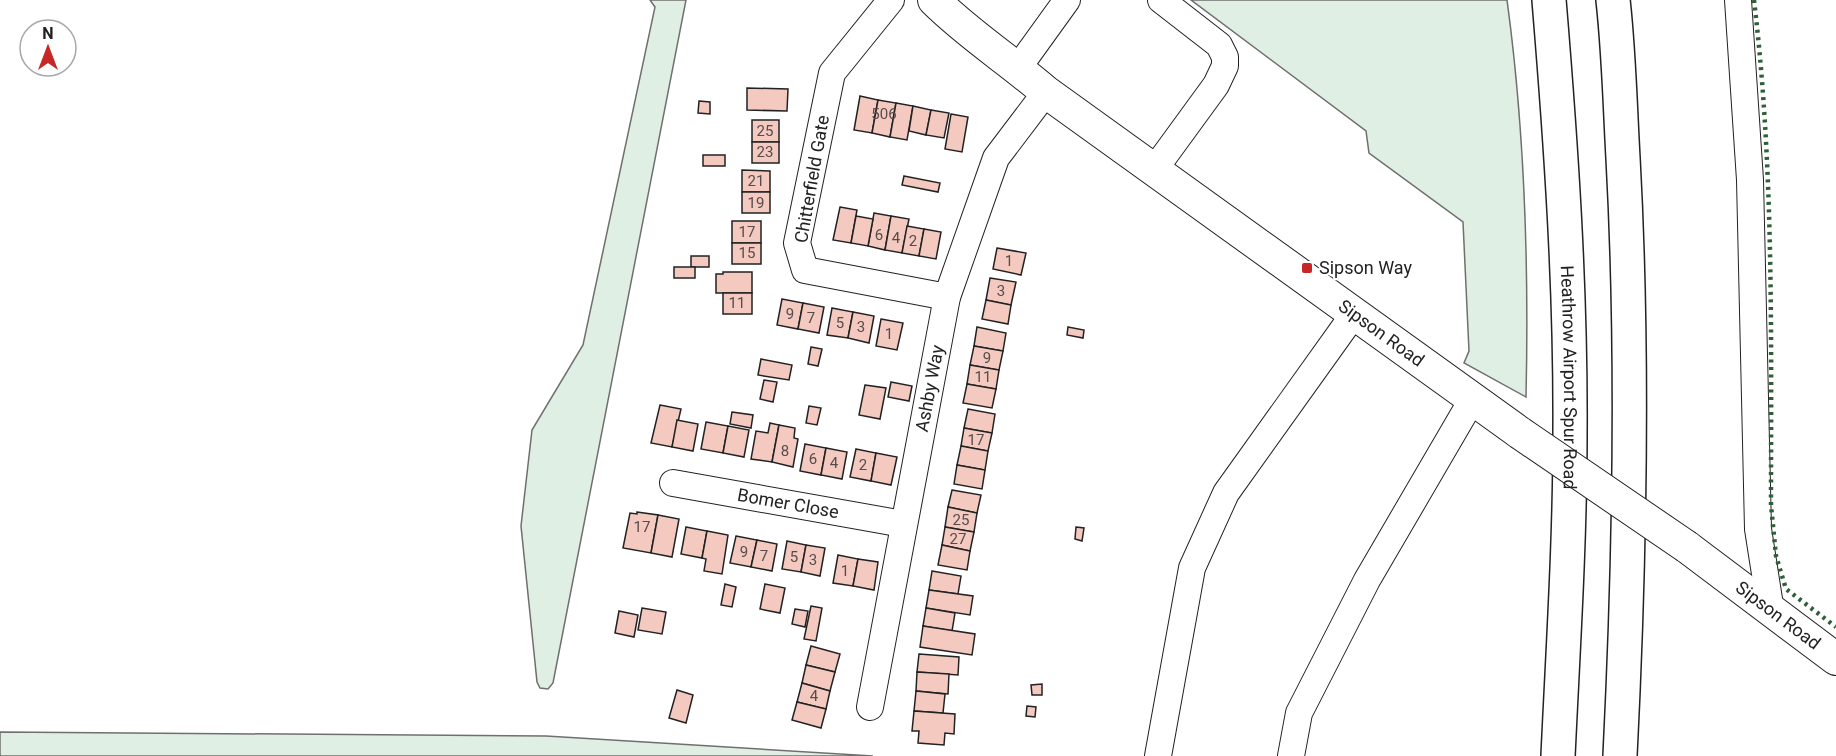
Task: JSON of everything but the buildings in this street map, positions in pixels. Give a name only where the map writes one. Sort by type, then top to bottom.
[{"type":"highway","name":"Heathrow Airport Spur Road","points":[[1549,0],[1563,178],[1570,432],[1568,567],[1558,756]]},
{"type":"highway","points":[[1613,0],[1627,221],[1631,418],[1629,569],[1620,756]]},
{"type":"main road","name":"Sipson Road","points":[[934,0],[960,27],[1018,68],[1046,92],[1472,400],[1687,547],[1836,659]]},
{"type":"street","name":"Chitterfield Gate","points":[[891,0],[832,73],[797,243],[805,270],[947,297]]},
{"type":"street","points":[[1018,68],[1067,0]]},
{"type":"street","points":[[1154,170],[1216,85],[1225,66],[1225,57],[1219,45],[1161,0]]},
{"type":"street","points":[[1738,0],[1750,180],[1758,529],[1771,612]]},
{"type":"street","name":"Ashby Way","points":[[870,707],[947,297],[996,158],[1046,92]]},
{"type":"street","points":[[1158,756],[1192,568],[1226,493],[1354,314]]},
{"type":"street","points":[[1291,756],[1299,713],[1367,580],[1472,400]]},
{"type":"street","name":"Bomer Close","points":[[673,483],[903,524]]},
{"type":"green space","points":[[650,0],[686,0],[553,683],[548,689],[540,688],[537,682],[521,526],[532,430],[583,345],[655,7]]},
{"type":"green space","points":[[1191,0],[1507,0],[1522,149],[1527,297],[1526,397],[1464,363],[1469,351],[1463,222],[1369,153],[1366,131]]},
{"type":"green space","points":[[0,732],[546,736],[873,756],[0,756]]},
{"type":"hedge","points":[[1754,0],[1768,189],[1771,315],[1771,505],[1776,556],[1786,589],[1836,627]]},
{"type":"place","name":"Sipson Way","points":[[1307,268]]}]
